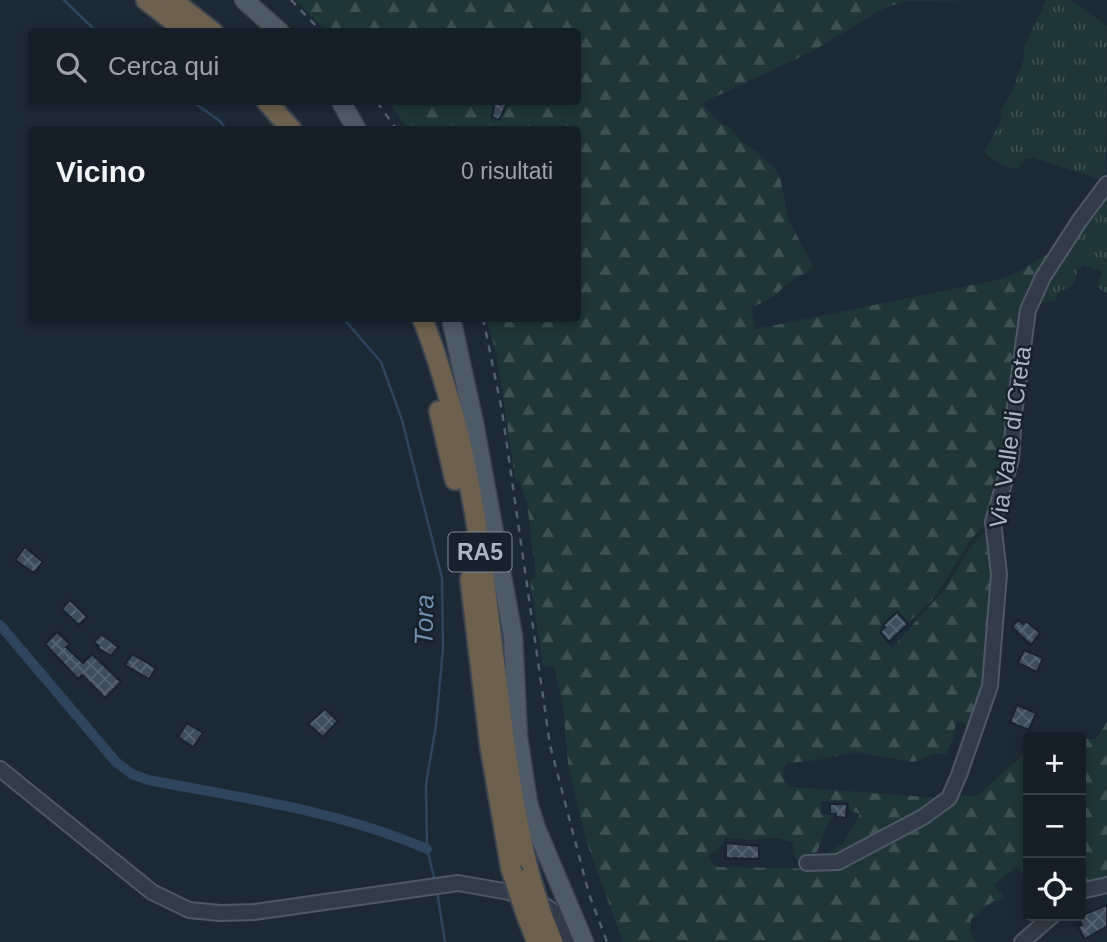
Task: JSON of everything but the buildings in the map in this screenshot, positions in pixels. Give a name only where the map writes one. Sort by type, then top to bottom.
[{"type":"highway","points":[[146,0],[182,28]]},
{"type":"highway","points":[[172,0],[208,28]]},
{"type":"highway","points":[[270,105],[288,126]]},
{"type":"highway","points":[[287,105],[305,126]]},
{"type":"highway","name":"RA5","points":[[410,322],[422,350],[452,462],[466,539],[490,747],[520,872],[534,914],[537,942]]},
{"type":"highway","name":"RA5","points":[[424,322],[463,449],[478,534],[520,872]]},
{"type":"highway","name":"RA5","points":[[534,914],[553,942]]},
{"type":"main road","points":[[244,0],[276,28]]},
{"type":"main road","points":[[343,105],[355,126]]},
{"type":"main road","points":[[452,322],[474,423],[513,636],[518,737],[528,803],[584,942]]},
{"type":"street","name":"Via Valle di Creta","points":[[807,863],[838,862],[923,817],[948,798],[959,775],[990,686],[999,574],[993,522],[1011,459],[1014,414],[1028,310],[1043,277],[1107,184]]},
{"type":"street","points":[[0,769],[152,892],[189,910],[238,913],[458,883],[509,892],[544,905],[558,915],[571,942]]},
{"type":"street","points":[[1086,890],[1107,885]]},
{"type":"street","points":[[1022,942],[1046,921]]},
{"type":"green space","points":[[296,0],[1012,0],[909,1],[886,7],[811,52],[702,103],[720,123],[730,128],[743,143],[776,169],[789,221],[813,266],[786,284],[775,296],[751,308],[756,329],[992,281],[1012,275],[1062,246],[1035,293],[1025,323],[1011,450],[995,514],[972,538],[940,590],[926,607],[907,623],[896,612],[882,625],[884,627],[879,632],[892,648],[944,590],[970,548],[989,527],[996,529],[1000,593],[990,651],[988,684],[977,721],[971,724],[967,734],[967,727],[963,722],[956,721],[954,736],[946,754],[934,754],[913,762],[856,752],[788,763],[783,769],[783,779],[792,787],[940,798],[944,802],[887,840],[824,866],[828,852],[843,844],[860,814],[849,810],[849,802],[821,801],[821,814],[833,815],[833,818],[830,818],[811,862],[796,859],[792,842],[776,838],[725,838],[719,849],[709,855],[717,867],[832,869],[917,828],[946,806],[956,793],[964,796],[978,795],[1023,755],[1023,876],[1017,866],[994,885],[1003,896],[971,919],[970,932],[977,942],[623,942],[587,843],[578,808],[568,763],[563,706],[554,667],[543,666],[530,580],[536,577],[527,503],[519,480],[515,478],[497,357],[488,322],[581,322],[581,126],[406,126],[392,105],[581,105],[581,28],[323,28]]},
{"type":"green space","points":[[1046,0],[1071,0],[1107,26],[1106,181],[1033,158],[1026,159],[1017,169],[994,160],[985,151],[1000,123],[1001,111],[1024,59],[1024,47]]},
{"type":"green space","points":[[1107,189],[1107,294],[1097,287],[1102,272],[1084,265],[1079,268],[1072,287],[1059,291],[1055,301],[1042,303],[1039,295]]},
{"type":"green space","points":[[1107,722],[1107,884],[1086,888],[1086,739],[1096,739]]},
{"type":"waterway","name":"Tora","points":[[64,0],[93,28]]},
{"type":"waterway","name":"Tora","points":[[197,105],[224,126]]},
{"type":"waterway","name":"Tora","points":[[346,322],[381,362],[402,420],[442,578],[443,648],[436,725],[426,784],[427,849],[435,881]]},
{"type":"waterway","points":[[0,625],[116,762],[132,774],[148,780],[325,815],[427,849]]},
{"type":"waterway","name":"Tora","points":[[437,891],[445,942]]},
{"type":"railway","points":[[291,0],[318,28]]},
{"type":"railway","points":[[379,105],[394,126]]},
{"type":"railway","points":[[484,322],[502,411],[550,745],[589,894],[607,942]]}]
